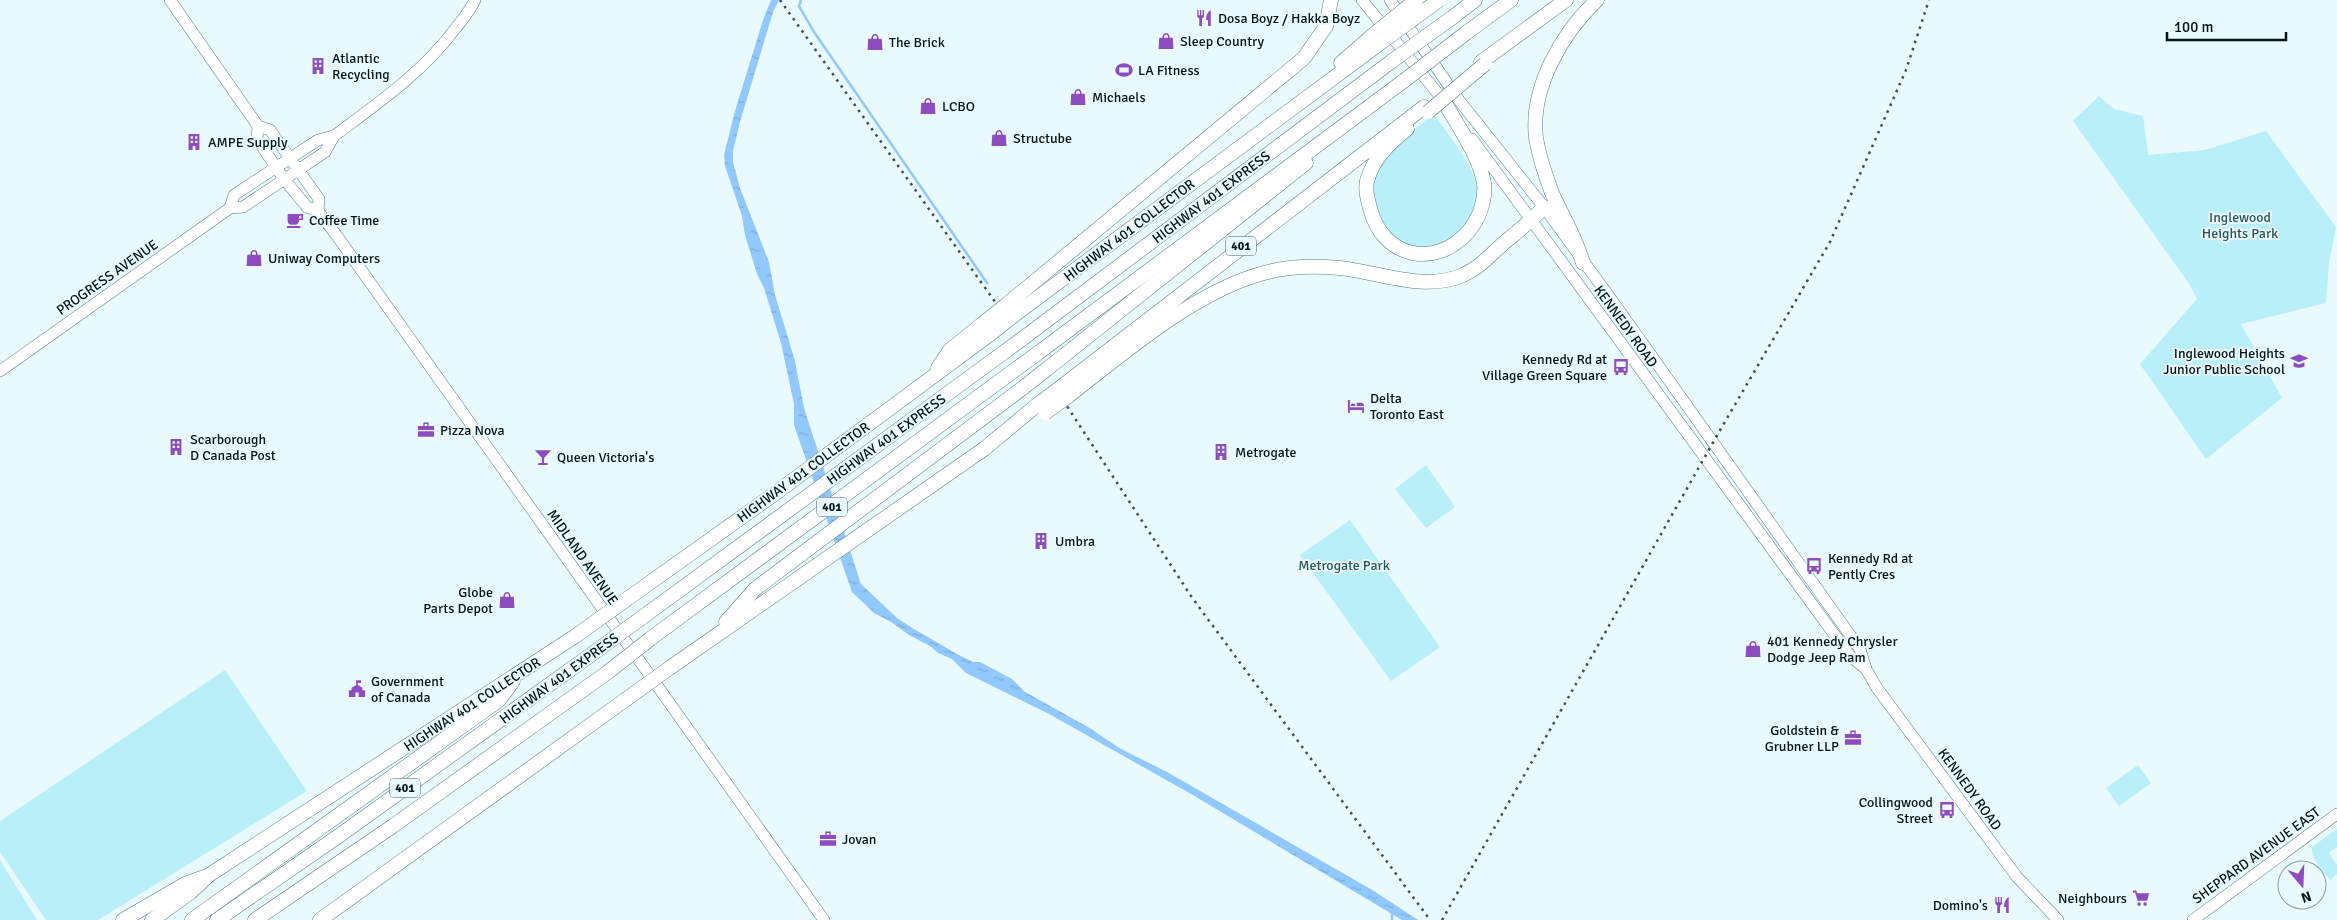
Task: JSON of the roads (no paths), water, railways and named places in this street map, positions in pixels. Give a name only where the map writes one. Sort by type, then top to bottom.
[{"type":"highway","points":[[1009,311],[1304,58],[1326,26],[1331,0]]},
{"type":"highway","points":[[1376,40],[1416,0]]},
{"type":"highway","name":"HIGHWAY 401 COLLECTOR","points":[[152,920],[191,892],[209,875],[577,635],[933,376],[1009,311],[1313,93],[1376,40],[1439,0]]},
{"type":"highway","name":"HIGHWAY 401 EXPRESS","points":[[217,920],[640,619],[1026,336],[1475,0]]},
{"type":"highway","name":"HIGHWAY 401 EXPRESS","points":[[255,920],[393,826],[608,672],[1511,0]]},
{"type":"highway","name":"401","points":[[1064,392],[1522,32],[1566,0]]},
{"type":"highway","points":[[1583,262],[1576,238],[1552,193],[1536,138],[1536,117],[1540,92],[1552,61],[1568,34],[1598,0]]},
{"type":"highway","points":[[710,640],[755,590],[1024,387],[1278,188],[1388,93]]},
{"type":"highway","points":[[1426,109],[1380,156],[1369,175],[1365,191],[1372,217],[1380,233],[1402,251],[1421,255],[1438,252],[1463,238],[1480,216],[1482,206],[1484,186],[1482,176],[1476,160],[1446,105]]},
{"type":"highway","points":[[320,920],[671,667],[1178,314],[1232,284],[1267,272],[1313,267],[1340,268],[1425,281],[1447,281],[1464,275],[1489,259],[1509,238],[1544,208]]},
{"type":"highway","points":[[192,920],[499,700],[518,675]]},
{"type":"highway","points":[[123,920],[185,884],[209,875]]},
{"type":"highway","points":[[316,920],[371,884]]},
{"type":"main road","name":"MIDLAND AVENUE","points":[[170,0],[258,126],[258,138],[284,179],[307,207],[318,211],[824,920]]},
{"type":"main road","name":"PROGRESS AVENUE","points":[[0,371],[230,208],[243,207],[325,152],[334,136],[423,67],[448,38],[472,7],[475,0]]},
{"type":"main road","name":"KENNEDY ROAD","points":[[1362,0],[1446,105],[1850,656],[1866,669],[1991,844],[2017,877],[2058,920]]},
{"type":"main road","name":"KENNEDY ROAD","points":[[1390,0],[1458,99],[1544,208],[1860,649],[1866,669]]},
{"type":"main road","name":"MIDLAND AVENUE","points":[[258,126],[270,130],[298,169],[319,199],[318,211]]},
{"type":"main road","name":"PROGRESS AVENUE","points":[[230,208],[234,195],[289,157],[318,140],[334,136]]},
{"type":"main road","name":"SHEPPARD AVENUE EAST","points":[[2193,920],[2337,814]]},
{"type":"water","points":[[771,0],[779,0],[773,12],[740,122],[733,151],[733,162],[740,188],[769,262],[775,295],[795,361],[804,408],[861,584],[897,618],[914,629],[957,654],[973,662],[980,662],[1012,679],[1025,692],[1088,727],[1121,749],[1167,772],[1374,891],[1418,920],[1402,920],[1191,794],[1049,714],[966,673],[952,659],[938,653],[930,646],[874,613],[852,592],[794,425],[794,404],[781,343],[764,288],[757,274],[745,235],[742,216],[725,166],[724,155],[735,111]]},
{"type":"waterway","points":[[801,0],[799,6],[814,32],[987,283]]},
{"type":"waterway","points":[[1392,913],[1392,920]]},
{"type":"railway","points":[[780,0],[998,306]]},
{"type":"railway","points":[[1442,920],[1719,432],[1830,242],[1906,70],[1929,0]]},
{"type":"railway","points":[[1059,394],[1193,599],[1430,920]]},
{"type":"place","name":"Dosa Boyz / Hakka Boyz","points":[[1204,18]]},
{"type":"place","name":"Sleep Country","points":[[1166,41]]},
{"type":"place","name":"The Brick","points":[[875,42]]},
{"type":"place","name":"Atlantic Recycling","points":[[318,66]]},
{"type":"place","name":"LA Fitness","points":[[1124,70]]},
{"type":"place","name":"Michaels","points":[[1078,97]]},
{"type":"place","name":"LCBO","points":[[928,106]]},
{"type":"place","name":"Structube","points":[[999,138]]},
{"type":"place","name":"AMPE Supply","points":[[194,142]]},
{"type":"place","name":"Coffee Time","points":[[295,220]]},
{"type":"place","name":"Uniway Computers","points":[[254,258]]},
{"type":"place","name":"Inglewood Heights Junior Public School","points":[[2299,361]]},
{"type":"place","name":"Kennedy Rd at Village Green Square","points":[[1621,367]]},
{"type":"place","name":"Delta Toronto East","points":[[1356,406]]},
{"type":"place","name":"Pizza Nova","points":[[426,430]]},
{"type":"place","name":"Scarborough D Canada Post","points":[[176,447]]},
{"type":"place","name":"Metrogate","points":[[1221,452]]},
{"type":"place","name":"Queen Victoria's","points":[[543,457]]},
{"type":"place","name":"Umbra","points":[[1041,541]]},
{"type":"place","name":"Kennedy Rd at Pently Cres","points":[[1814,566]]},
{"type":"place","name":"Globe Parts Depot","points":[[507,600]]},
{"type":"place","name":"401 Kennedy Chrysler Dodge Jeep Ram","points":[[1753,649]]},
{"type":"place","name":"Government of Canada","points":[[357,689]]},
{"type":"place","name":"Goldstein & Grubner LLP","points":[[1853,738]]},
{"type":"place","name":"Collingwood Street","points":[[1947,810]]},
{"type":"place","name":"Jovan","points":[[828,839]]},
{"type":"place","name":"Neighbours","points":[[2141,898]]},
{"type":"place","name":"Domino's","points":[[2002,905]]},
{"type":"park label","name":"Inglewood Heights Park","points":[[2240,226]]},
{"type":"park label","name":"Metrogate Park","points":[[1344,565]]}]
